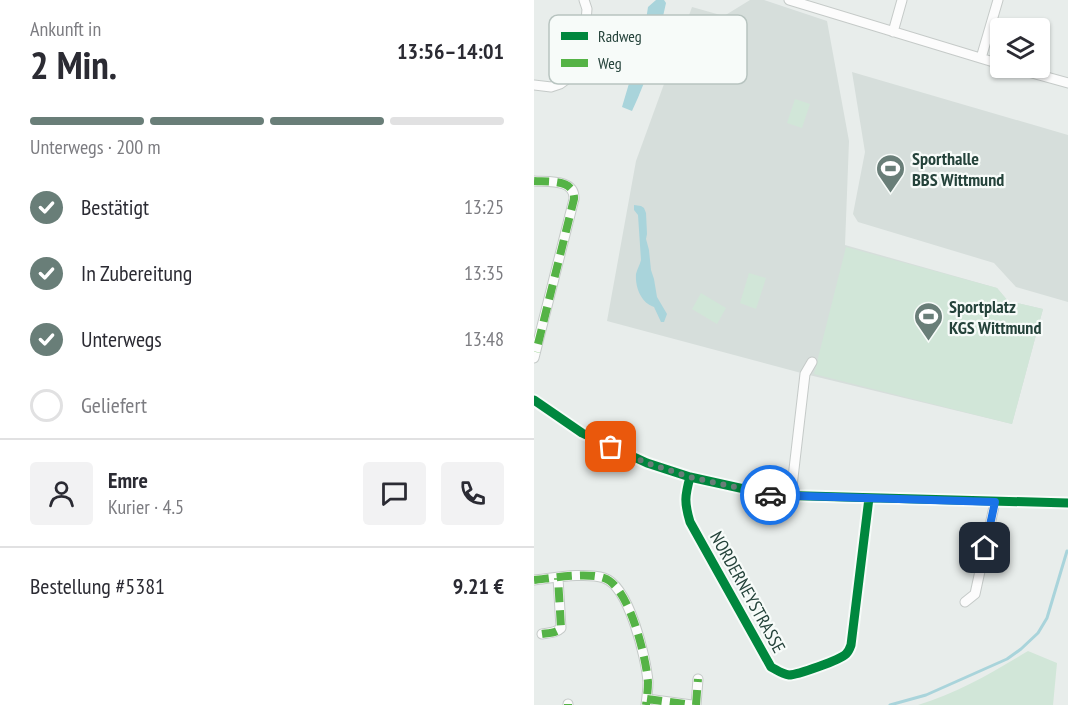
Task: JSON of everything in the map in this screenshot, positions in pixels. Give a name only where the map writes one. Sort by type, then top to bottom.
[{"type":"street","points":[[584,0],[586,15]]},
{"type":"street","points":[[789,0],[990,61]]},
{"type":"street","points":[[893,32],[902,0]]},
{"type":"street","points":[[981,58],[998,0]]},
{"type":"street","points":[[1050,77],[1068,82]]},
{"type":"street","points":[[534,85],[543,87],[560,84]]},
{"type":"street","points":[[534,181],[566,184],[575,193],[534,358]]},
{"type":"street","points":[[791,495],[805,374],[812,362]]},
{"type":"street","points":[[534,400],[582,433],[647,463],[690,477],[771,495],[1068,503]]},
{"type":"street","name":"NORDERNEYSTRASSE","points":[[690,477],[685,498],[690,522],[771,667],[789,675],[828,664],[847,653],[851,645],[869,498]]},
{"type":"street","points":[[965,602],[975,594],[995,502]]},
{"type":"street","points":[[534,580],[593,575],[614,583],[636,627],[648,682],[646,702],[694,705],[698,679]]},
{"type":"street","points":[[542,634],[552,633],[561,628],[558,578]]},
{"type":"shaded area","points":[[750,0],[764,0],[827,21],[849,141],[845,245],[997,288],[1008,301],[1043,309],[1012,424],[805,374],[607,321],[636,161],[664,84],[747,84],[747,15],[726,15]]},
{"type":"shaded area","points":[[692,7],[720,15],[689,15]]},
{"type":"shaded area","points":[[852,72],[1068,135],[1068,302],[1016,287],[994,263],[858,222],[853,214],[865,152]]},
{"type":"green space","points":[[795,99],[810,104],[802,128],[787,123]]},
{"type":"green space","name":"Sportplatz KGS Wittmund","points":[[846,247],[997,288],[1008,301],[1043,309],[1012,424],[814,374]]},
{"type":"green space","points":[[749,273],[766,278],[756,309],[740,303]]},
{"type":"green space","points":[[701,293],[726,308],[717,324],[692,309]]},
{"type":"green space","points":[[1028,651],[1057,663],[1053,705],[918,705],[961,688]]},
{"type":"water","points":[[656,0],[664,0],[666,3],[663,15],[647,15],[648,7]]},
{"type":"water","points":[[629,84],[643,84],[632,111],[622,107]]},
{"type":"water","points":[[634,205],[644,208],[646,213],[646,239],[651,270],[657,297],[667,314],[664,322],[661,322],[654,307],[642,298],[638,289],[636,274],[641,260],[638,215],[634,210]]},
{"type":"waterway","points":[[890,705],[926,695],[1007,659],[1021,649],[1038,633],[1047,618],[1067,551]]},
{"type":"marked path","points":[[534,181],[566,185],[573,193],[574,199],[536,352]]},
{"type":"marked path","points":[[534,580],[597,576],[613,584],[628,608],[640,640],[648,682],[646,705]]},
{"type":"marked path","points":[[542,634],[555,632],[561,628],[558,578]]},
{"type":"marked path","points":[[696,705],[698,679]]},
{"type":"marked path","points":[[647,699],[692,705]]},
{"type":"cycle path","points":[[534,400],[582,433],[647,463],[690,477],[771,495],[1068,503]]},
{"type":"cycle path","points":[[690,477],[686,499],[690,522],[771,667],[789,675],[836,660],[846,654],[851,645],[869,498]]},
{"type":"way so far","points":[[611,447],[647,463],[690,477],[770,495]]},
{"type":"place","name":"Sporthalle BBS Wittmund","points":[[891,194]]},
{"type":"place","name":"Sportplatz KGS Wittmund","points":[[928,342]]},
{"type":"route","points":[[770,495],[995,502],[985,548]]}]
